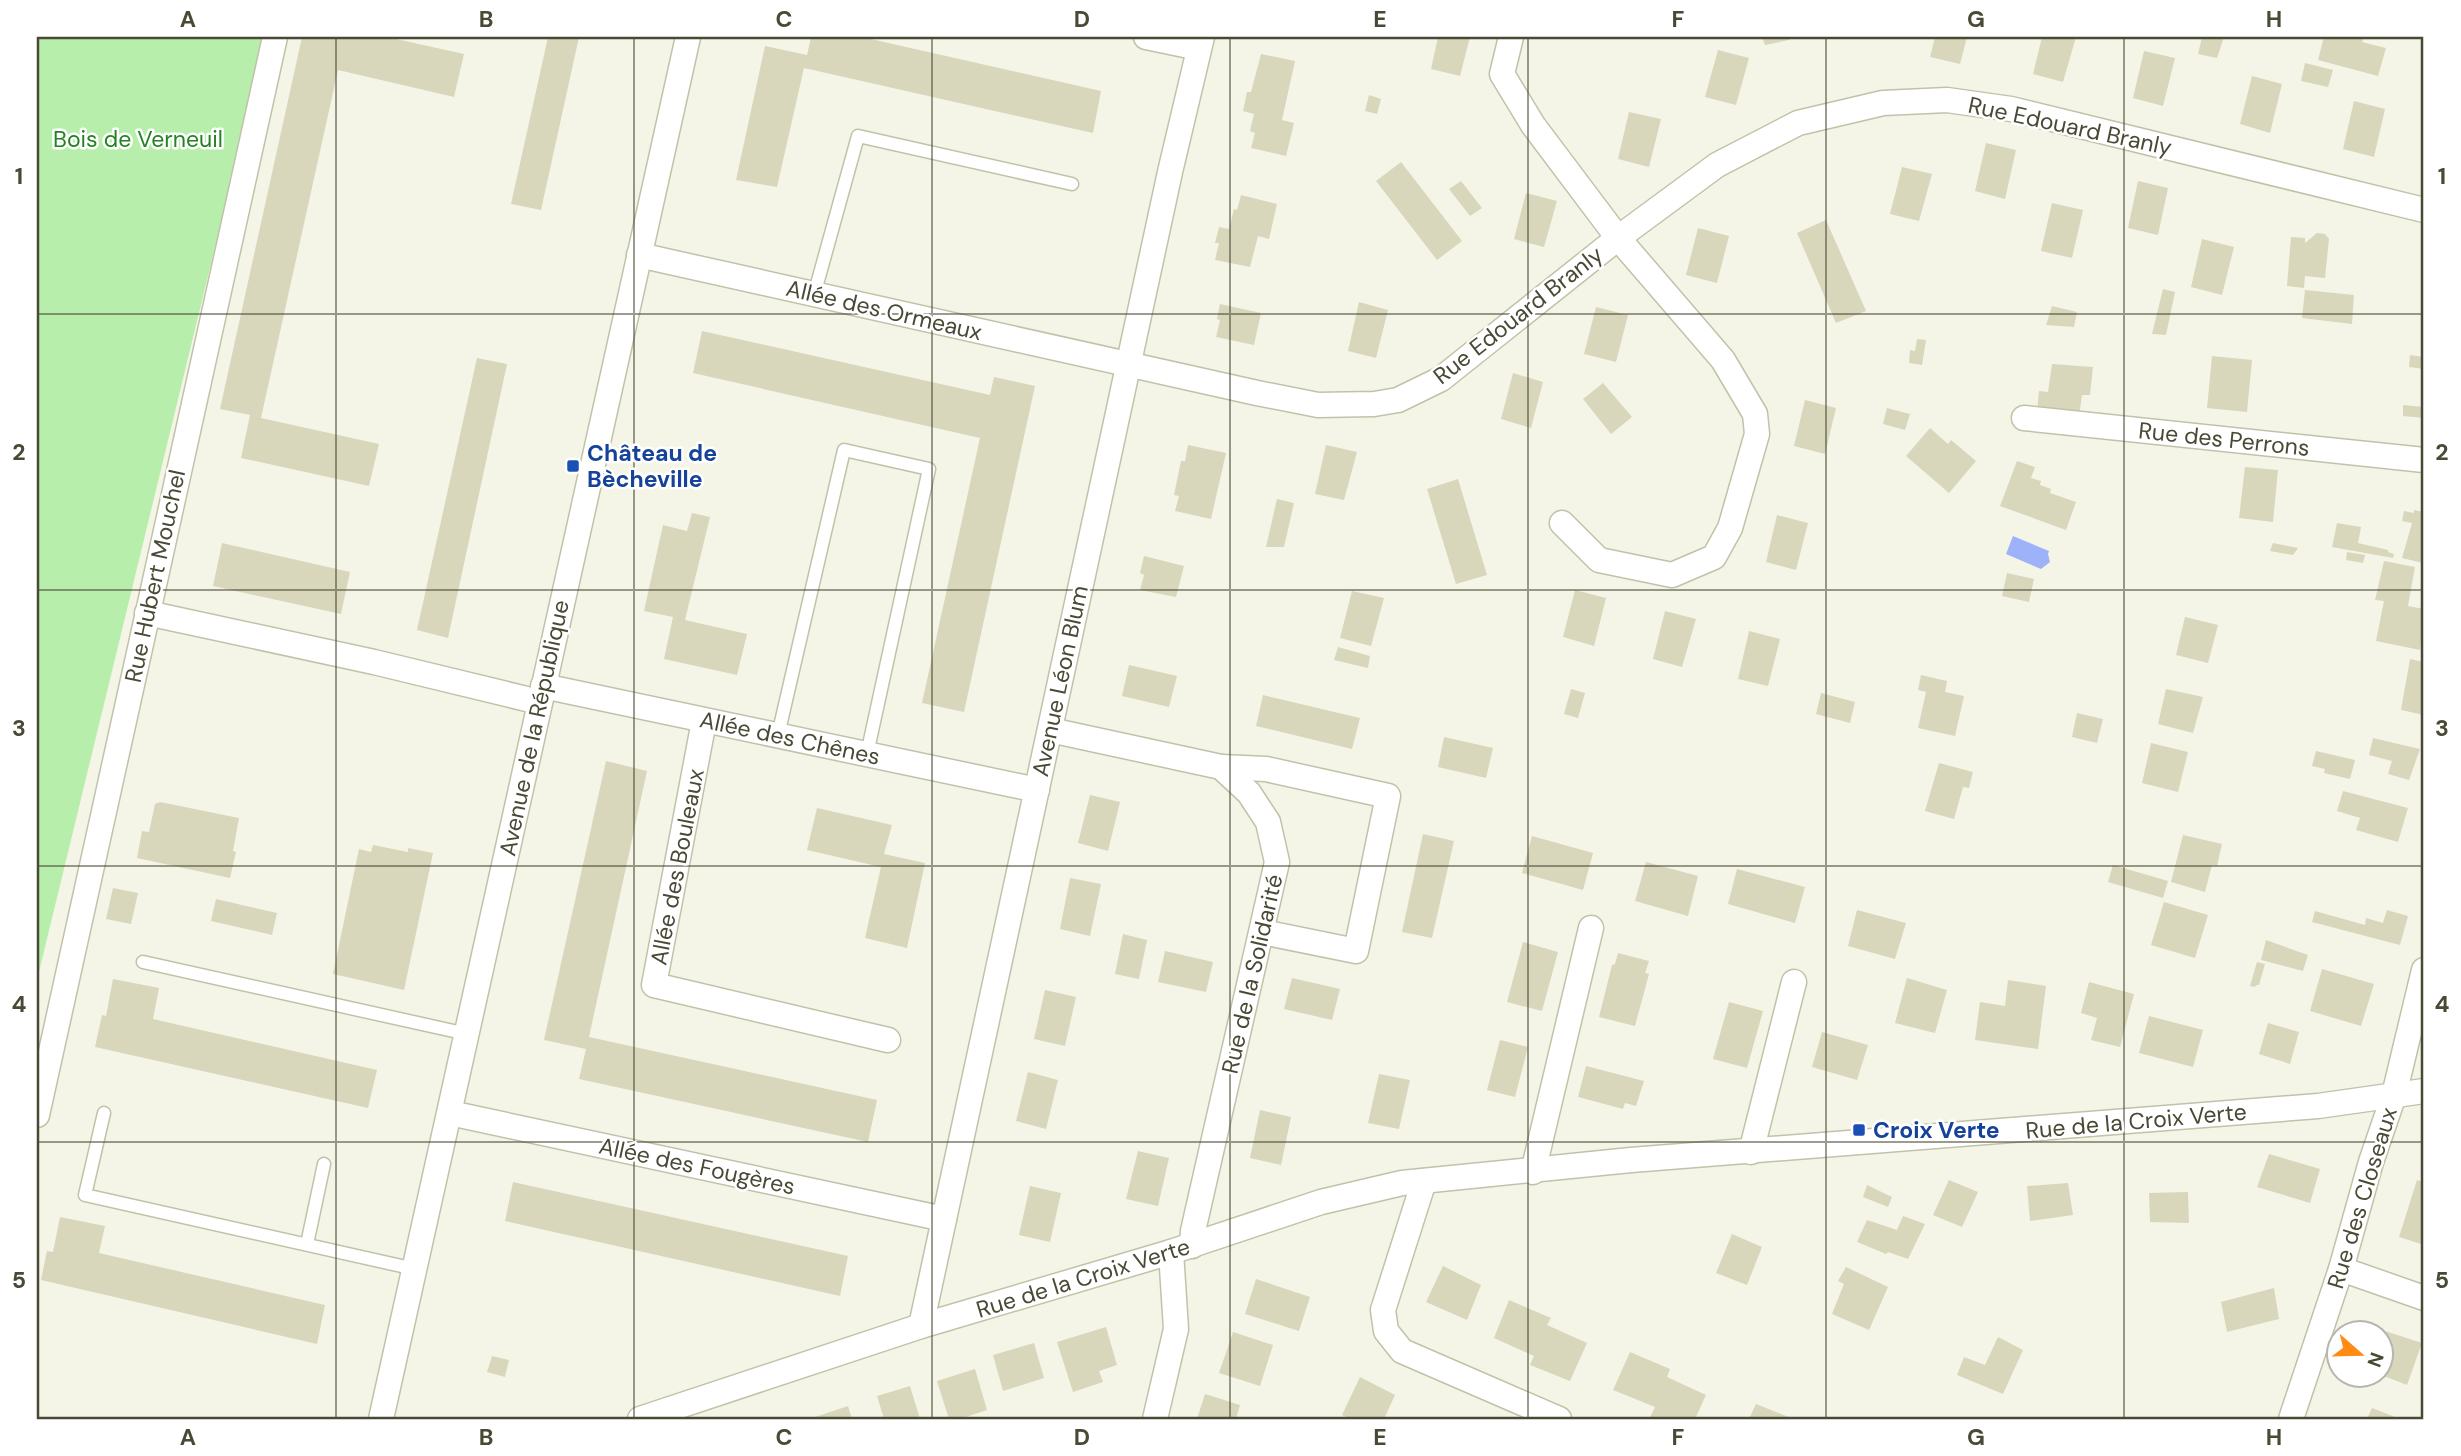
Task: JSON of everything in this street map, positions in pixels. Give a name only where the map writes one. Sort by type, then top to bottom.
[{"type":"street","name":"Rue Hubert Mouchel","points":[[37,1115],[275,37]]},
{"type":"street","name":"Avenue de la République","points":[[382,1419],[688,37]]},
{"type":"street","points":[[1146,37],[1201,43]]},
{"type":"street","name":"Rue Edouard Branly","points":[[1511,37],[1502,74],[1533,125],[1618,238],[1723,360],[1755,414],[1757,434],[1730,528],[1714,558],[1672,575],[1599,560],[1562,523]]},
{"type":"street","name":"Avenue Léon Blum","points":[[921,1326],[1201,43]]},
{"type":"street","name":"Rue Edouard Branly","points":[[1129,365],[1318,405],[1374,404],[1398,400],[1441,379],[1618,238],[1717,165],[1798,123],[1882,103],[1947,100],[2011,109],[2424,210]]},
{"type":"street","name":"Allée des Ormeaux","points":[[639,255],[1129,365]]},
{"type":"street","name":"Rue des Perrons","points":[[2024,418],[2424,460]]},
{"type":"street","name":"Allée des Chênes","points":[[147,613],[374,662],[541,694],[704,721],[1037,790]]},
{"type":"street","name":"Allée des Bouleaux","points":[[704,721],[654,985],[888,1041]]},
{"type":"street","name":"Rue de la Solidarité","points":[[1050,730],[1221,767],[1250,793],[1268,822],[1277,862],[1193,1231],[1182,1249],[1176,1329],[1155,1419]]},
{"type":"street","points":[[1221,767],[1266,769],[1388,796],[1356,951],[1262,932]]},
{"type":"street","points":[[1532,1172],[1591,928]]},
{"type":"street","points":[[2394,1096],[2424,970]]},
{"type":"street","points":[[1751,1152],[1794,982]]},
{"type":"street","name":"Rue de la Croix Verte","points":[[640,1419],[921,1326],[1182,1249],[1321,1202],[1402,1183],[1631,1160],[2304,1107],[2424,1091]]},
{"type":"street","name":"Rue des Closeaux","points":[[2291,1419],[2394,1096]]},
{"type":"street","name":"Allée des Fougères","points":[[450,1113],[944,1219]]},
{"type":"street","points":[[1424,1181],[1382,1310],[1386,1331],[1402,1351],[1559,1419]]},
{"type":"street","points":[[2341,1269],[2424,1298]]},
{"type":"lane","points":[[814,295],[858,136],[1072,184]]},
{"type":"lane","points":[[778,736],[845,450],[929,469],[867,754]]},
{"type":"lane","points":[[144,962],[467,1034]]},
{"type":"lane","points":[[104,1112],[85,1195],[415,1269]]},
{"type":"lane","points":[[307,1244],[324,1164]]},
{"type":"green space","name":"Bois de Verneuil","points":[[37,37],[266,37],[37,980]]},
{"type":"water","points":[[2013,536],[2049,551],[2050,562],[2041,569],[2006,554]]},
{"type":"building","points":[[302,37],[387,37],[464,54],[454,97],[338,70],[261,418],[379,444],[369,486],[241,458],[250,415],[220,409]]},
{"type":"building","points":[[548,37],[579,37],[541,210],[511,204]]},
{"type":"building","points":[[811,37],[862,37],[1101,91],[1093,133],[804,68],[777,187],[736,180],[765,46],[807,55]]},
{"type":"building","points":[[1438,37],[1470,37],[1460,76],[1431,69]]},
{"type":"building","points":[[1762,37],[1788,37],[1789,40],[1765,45]]},
{"type":"building","points":[[1935,37],[1967,37],[1960,64],[1930,57]]},
{"type":"building","points":[[2042,37],[2076,37],[2063,82],[2033,74]]},
{"type":"building","points":[[2202,37],[2224,37],[2217,58],[2198,54]]},
{"type":"building","points":[[2324,37],[2364,37],[2362,42],[2386,48],[2378,76],[2318,60]]},
{"type":"building","points":[[1718,50],[1749,58],[1736,105],[1705,97]]},
{"type":"building","points":[[2144,51],[2175,58],[2163,106],[2133,98]]},
{"type":"building","points":[[1261,54],[1295,61],[1282,120],[1294,123],[1286,156],[1251,148],[1255,133],[1250,131],[1254,114],[1243,111]]},
{"type":"building","points":[[2305,63],[2333,70],[2328,87],[2301,81]]},
{"type":"building","points":[[2252,76],[2282,84],[2270,133],[2240,124]]},
{"type":"building","points":[[1369,95],[1381,99],[1377,114],[1365,111]]},
{"type":"building","points":[[2354,101],[2385,109],[2374,157],[2343,149]]},
{"type":"building","points":[[1629,112],[1661,119],[1649,167],[1618,159]]},
{"type":"building","points":[[1986,143],[2016,150],[2005,199],[1975,191]]},
{"type":"building","points":[[1401,162],[1462,241],[1437,260],[1376,181]]},
{"type":"building","points":[[1902,167],[1932,174],[1919,221],[1890,214]]},
{"type":"building","points":[[1461,181],[1482,208],[1470,216],[1449,189]]},
{"type":"building","points":[[2138,181],[2168,188],[2158,235],[2128,228]]},
{"type":"building","points":[[1526,193],[1557,201],[1544,247],[1514,239]]},
{"type":"building","points":[[1241,195],[1277,204],[1269,239],[1258,236],[1250,267],[1215,260],[1219,227],[1229,229]]},
{"type":"building","points":[[2052,203],[2083,210],[2072,258],[2041,251]]},
{"type":"building","points":[[1826,220],[1866,311],[1836,323],[1797,233]]},
{"type":"building","points":[[1698,228],[1729,236],[1717,283],[1686,275]]},
{"type":"building","points":[[2317,233],[2325,234],[2329,239],[2325,278],[2305,276],[2304,288],[2287,286],[2291,237],[2305,238],[2305,243]]},
{"type":"building","points":[[2202,239],[2234,247],[2222,295],[2191,287]]},
{"type":"building","points":[[2163,289],[2175,292],[2166,335],[2152,334]]},
{"type":"building","points":[[2305,290],[2354,295],[2352,324],[2302,318]]},
{"type":"building","points":[[1359,302],[1388,310],[1376,358],[1348,351]]},
{"type":"building","points":[[1220,304],[1261,313],[1254,345],[1216,337]]},
{"type":"building","points":[[2052,306],[2077,312],[2074,327],[2046,325]]},
{"type":"building","points":[[1596,307],[1628,315],[1616,362],[1584,354]]},
{"type":"building","points":[[702,331],[990,395],[994,377],[1035,386],[964,712],[922,703],[980,438],[693,373]]},
{"type":"building","points":[[1917,339],[1926,340],[1922,365],[1909,363],[1910,350],[1915,351]]},
{"type":"building","points":[[2410,355],[2424,357],[2424,369],[2409,367]]},
{"type":"building","points":[[2212,356],[2252,360],[2247,412],[2207,408]]},
{"type":"building","points":[[477,358],[507,364],[448,638],[417,630]]},
{"type":"building","points":[[2052,364],[2093,367],[2090,395],[2082,395],[2079,417],[2037,412],[2039,391],[2048,392]]},
{"type":"building","points":[[1513,373],[1543,382],[1531,428],[1501,419]]},
{"type":"building","points":[[1603,383],[1632,417],[1611,434],[1583,399]]},
{"type":"building","points":[[1805,400],[1836,408],[1825,454],[1794,446]]},
{"type":"building","points":[[2403,405],[2424,407],[2424,418],[2403,416]]},
{"type":"building","points":[[1887,408],[1910,414],[1905,430],[1883,424]]},
{"type":"building","points":[[1930,428],[1948,444],[1951,440],[1976,461],[1949,493],[1906,456]]},
{"type":"building","points":[[1188,445],[1226,453],[1211,519],[1175,511],[1179,496],[1174,495],[1181,461],[1185,461]]},
{"type":"building","points":[[1326,445],[1357,452],[1344,500],[1315,494]]},
{"type":"building","points":[[2017,461],[2035,467],[2031,478],[2041,481],[2040,485],[2051,489],[2050,493],[2076,502],[2066,530],[2000,506]]},
{"type":"building","points":[[2245,467],[2278,470],[2273,522],[2239,518]]},
{"type":"building","points":[[1458,479],[1487,575],[1456,584],[1427,489]]},
{"type":"building","points":[[1277,499],[1294,503],[1284,547],[1266,547]]},
{"type":"building","points":[[2414,510],[2424,512],[2423,563],[2402,558],[2412,523],[2402,521],[2404,511],[2414,513]]},
{"type":"building","points":[[692,513],[710,517],[685,620],[747,634],[737,675],[664,659],[673,617],[644,611],[663,525],[687,531]]},
{"type":"building","points":[[1777,515],[1808,523],[1796,570],[1766,562]]},
{"type":"building","points":[[2337,523],[2361,527],[2358,543],[2388,550],[2394,554],[2393,558],[2332,547]]},
{"type":"building","points":[[222,543],[350,572],[341,614],[213,586]]},
{"type":"building","points":[[2273,543],[2298,548],[2293,555],[2270,551]]},
{"type":"building","points":[[2347,552],[2365,555],[2363,563],[2346,560]]},
{"type":"building","points":[[1144,556],[1184,566],[1176,597],[1140,590],[1144,575],[1140,573]]},
{"type":"building","points":[[2384,561],[2415,567],[2408,606],[2424,609],[2420,650],[2376,641],[2384,601],[2375,600]]},
{"type":"building","points":[[2007,573],[2034,579],[2029,602],[2002,596]]},
{"type":"building","points":[[1575,590],[1606,598],[1594,646],[1563,637]]},
{"type":"building","points":[[1352,591],[1384,598],[1371,646],[1340,638]]},
{"type":"building","points":[[1665,611],[1696,619],[1682,667],[1653,659]]},
{"type":"building","points":[[2185,617],[2218,625],[2208,663],[2176,655]]},
{"type":"building","points":[[1749,631],[1780,639],[1768,686],[1738,679]]},
{"type":"building","points":[[1338,647],[1370,656],[1368,668],[1334,660]]},
{"type":"building","points":[[2410,659],[2424,662],[2424,715],[2401,710]]},
{"type":"building","points":[[1129,665],[1177,676],[1169,707],[1122,696]]},
{"type":"building","points":[[1921,675],[1947,681],[1945,692],[1964,696],[1955,736],[1918,728],[1926,692],[1918,690]]},
{"type":"building","points":[[1571,689],[1585,693],[1578,718],[1564,714]]},
{"type":"building","points":[[2166,689],[2203,697],[2193,733],[2158,724]]},
{"type":"building","points":[[1821,693],[1855,702],[1850,723],[1816,714]]},
{"type":"building","points":[[1263,695],[1360,718],[1352,749],[1256,726]]},
{"type":"building","points":[[2077,713],[2103,719],[2097,743],[2072,737]]},
{"type":"building","points":[[1444,737],[1493,748],[1486,778],[1438,767]]},
{"type":"building","points":[[2373,738],[2420,749],[2409,780],[2388,774],[2392,761],[2369,755]]},
{"type":"building","points":[[2151,743],[2188,752],[2178,792],[2142,783]]},
{"type":"building","points":[[2316,751],[2355,760],[2350,779],[2324,773],[2325,769],[2312,766]]},
{"type":"building","points":[[606,761],[647,771],[589,1037],[877,1100],[868,1142],[579,1079],[586,1049],[544,1040]]},
{"type":"building","points":[[1939,763],[1973,772],[1969,788],[1963,787],[1954,819],[1925,811]]},
{"type":"building","points":[[2343,791],[2408,808],[2398,842],[2356,830],[2360,818],[2337,811]]},
{"type":"building","points":[[1090,795],[1120,802],[1108,851],[1078,843]]},
{"type":"building","points":[[160,802],[239,818],[230,878],[137,858],[142,831],[149,832],[155,804]]},
{"type":"building","points":[[817,808],[892,825],[884,854],[925,863],[907,948],[865,938],[881,867],[807,850]]},
{"type":"building","points":[[1423,834],[1454,841],[1432,938],[1402,932]]},
{"type":"building","points":[[2183,835],[2222,844],[2217,866],[2212,865],[2205,892],[2171,882]]},
{"type":"building","points":[[1532,836],[1593,853],[1583,890],[1522,873]]},
{"type":"building","points":[[373,845],[408,852],[408,848],[433,853],[404,990],[333,974],[359,849],[371,852]]},
{"type":"building","points":[[1646,862],[1698,876],[1688,916],[1635,901]]},
{"type":"building","points":[[2113,865],[2168,881],[2163,898],[2108,882]]},
{"type":"building","points":[[1737,869],[1805,887],[1795,923],[1728,904]]},
{"type":"building","points":[[1070,878],[1101,884],[1090,936],[1060,929]]},
{"type":"building","points":[[113,888],[138,893],[131,924],[106,919]]},
{"type":"building","points":[[216,899],[277,913],[272,935],[211,921]]},
{"type":"building","points":[[2164,902],[2208,915],[2195,958],[2151,945]]},
{"type":"building","points":[[1857,910],[1906,923],[1895,959],[1848,946]]},
{"type":"building","points":[[2387,910],[2408,916],[2400,945],[2312,922],[2315,911],[2365,925],[2366,918],[2383,923]]},
{"type":"building","points":[[1123,934],[1147,940],[1139,979],[1115,974]]},
{"type":"building","points":[[2266,940],[2308,955],[2303,971],[2261,960]]},
{"type":"building","points":[[1523,942],[1558,952],[1542,1011],[1507,1002]]},
{"type":"building","points":[[1165,951],[1213,962],[1206,992],[1158,982]]},
{"type":"building","points":[[1618,953],[1649,961],[1645,973],[1649,974],[1635,1026],[1599,1017],[1612,965],[1615,964]]},
{"type":"building","points":[[2257,962],[2265,964],[2259,985],[2255,987],[2250,986]]},
{"type":"building","points":[[2322,969],[2374,984],[2361,1026],[2310,1011]]},
{"type":"building","points":[[1292,978],[1340,989],[1332,1020],[1284,1009]]},
{"type":"building","points":[[1907,978],[1947,990],[1935,1033],[1895,1023]]},
{"type":"building","points":[[113,979],[159,988],[153,1019],[377,1070],[368,1108],[95,1047],[102,1015],[106,1016]]},
{"type":"building","points":[[2008,980],[2046,986],[2038,1049],[1975,1040],[1980,1002],[2005,1006]]},
{"type":"building","points":[[2089,982],[2134,994],[2120,1047],[2091,1040],[2097,1018],[2081,1013]]},
{"type":"building","points":[[1045,990],[1076,997],[1065,1046],[1034,1039]]},
{"type":"building","points":[[1729,1002],[1763,1011],[1747,1068],[1713,1059]]},
{"type":"building","points":[[2149,1016],[2203,1030],[2193,1067],[2139,1053]]},
{"type":"building","points":[[2268,1023],[2299,1032],[2290,1064],[2259,1054]]},
{"type":"building","points":[[1822,1032],[1868,1045],[1857,1080],[1812,1067]]},
{"type":"building","points":[[1500,1040],[1528,1047],[1515,1097],[1487,1090]]},
{"type":"building","points":[[1586,1066],[1644,1081],[1636,1106],[1625,1103],[1623,1109],[1578,1097]]},
{"type":"building","points":[[1028,1072],[1058,1080],[1046,1129],[1016,1121]]},
{"type":"building","points":[[1379,1074],[1410,1080],[1399,1129],[1368,1123]]},
{"type":"building","points":[[1260,1110],[1291,1117],[1281,1165],[1250,1158]]},
{"type":"building","points":[[1138,1151],[1169,1158],[1158,1206],[1126,1199]]},
{"type":"building","points":[[2269,1154],[2320,1169],[2310,1203],[2257,1187]]},
{"type":"building","points":[[1949,1180],[1978,1192],[1962,1227],[1933,1215]]},
{"type":"building","points":[[2417,1180],[2424,1182],[2424,1245],[2399,1237]]},
{"type":"building","points":[[513,1182],[848,1256],[840,1296],[505,1221]]},
{"type":"building","points":[[2068,1183],[2073,1215],[2030,1221],[2027,1186]]},
{"type":"building","points":[[1867,1185],[1892,1197],[1888,1207],[1863,1197]]},
{"type":"building","points":[[1030,1186],[1061,1193],[1050,1242],[1019,1235]]},
{"type":"building","points":[[2188,1192],[2189,1223],[2150,1222],[2149,1193]]},
{"type":"building","points":[[1903,1216],[1925,1224],[1908,1259],[1888,1252],[1886,1254],[1857,1242],[1867,1220],[1897,1230]]},
{"type":"building","points":[[60,1217],[105,1226],[99,1253],[325,1305],[317,1344],[41,1280],[47,1251],[53,1252]]},
{"type":"building","points":[[1732,1234],[1762,1247],[1747,1285],[1716,1273]]},
{"type":"building","points":[[1443,1266],[1481,1285],[1467,1320],[1426,1302]]},
{"type":"building","points":[[1846,1267],[1888,1287],[1869,1330],[1832,1314],[1844,1284],[1838,1281]]},
{"type":"building","points":[[1256,1279],[1310,1297],[1299,1331],[1245,1314]]},
{"type":"building","points":[[2274,1288],[2279,1319],[2227,1332],[2221,1302]]},
{"type":"building","points":[[1509,1300],[1551,1318],[1547,1325],[1587,1343],[1570,1381],[1530,1365],[1534,1356],[1494,1338]]},
{"type":"building","points":[[1106,1327],[1117,1365],[1099,1371],[1103,1382],[1073,1392],[1057,1342]]},
{"type":"building","points":[[1233,1332],[1273,1345],[1260,1386],[1219,1373]]},
{"type":"building","points":[[2394,1334],[2422,1343],[2407,1385],[2394,1380]]},
{"type":"building","points":[[1998,1337],[2023,1350],[2003,1394],[1957,1375],[1964,1357],[1985,1365]]},
{"type":"building","points":[[1034,1343],[1044,1378],[1003,1391],[993,1355]]},
{"type":"building","points":[[1630,1352],[1670,1369],[1667,1377],[1706,1395],[1695,1419],[1650,1417],[1655,1407],[1613,1390]]},
{"type":"building","points":[[492,1356],[509,1360],[505,1377],[487,1372]]},
{"type":"building","points":[[975,1369],[987,1410],[960,1419],[949,1419],[937,1381]]},
{"type":"building","points":[[1360,1377],[1395,1395],[1384,1419],[1350,1419],[1342,1415]]},
{"type":"building","points":[[910,1386],[920,1419],[884,1419],[877,1396]]},
{"type":"building","points":[[1205,1394],[1240,1405],[1236,1419],[1197,1419]]},
{"type":"building","points":[[1756,1404],[1794,1419],[1749,1419]]},
{"type":"building","points":[[848,1406],[852,1419],[809,1419]]},
{"type":"building","points":[[2372,1408],[2400,1419],[2367,1419]]},
{"type":"place","name":"Château de Bècheville","points":[[573,466]]},
{"type":"place","name":"Croix Verte","points":[[1859,1130]]}]
